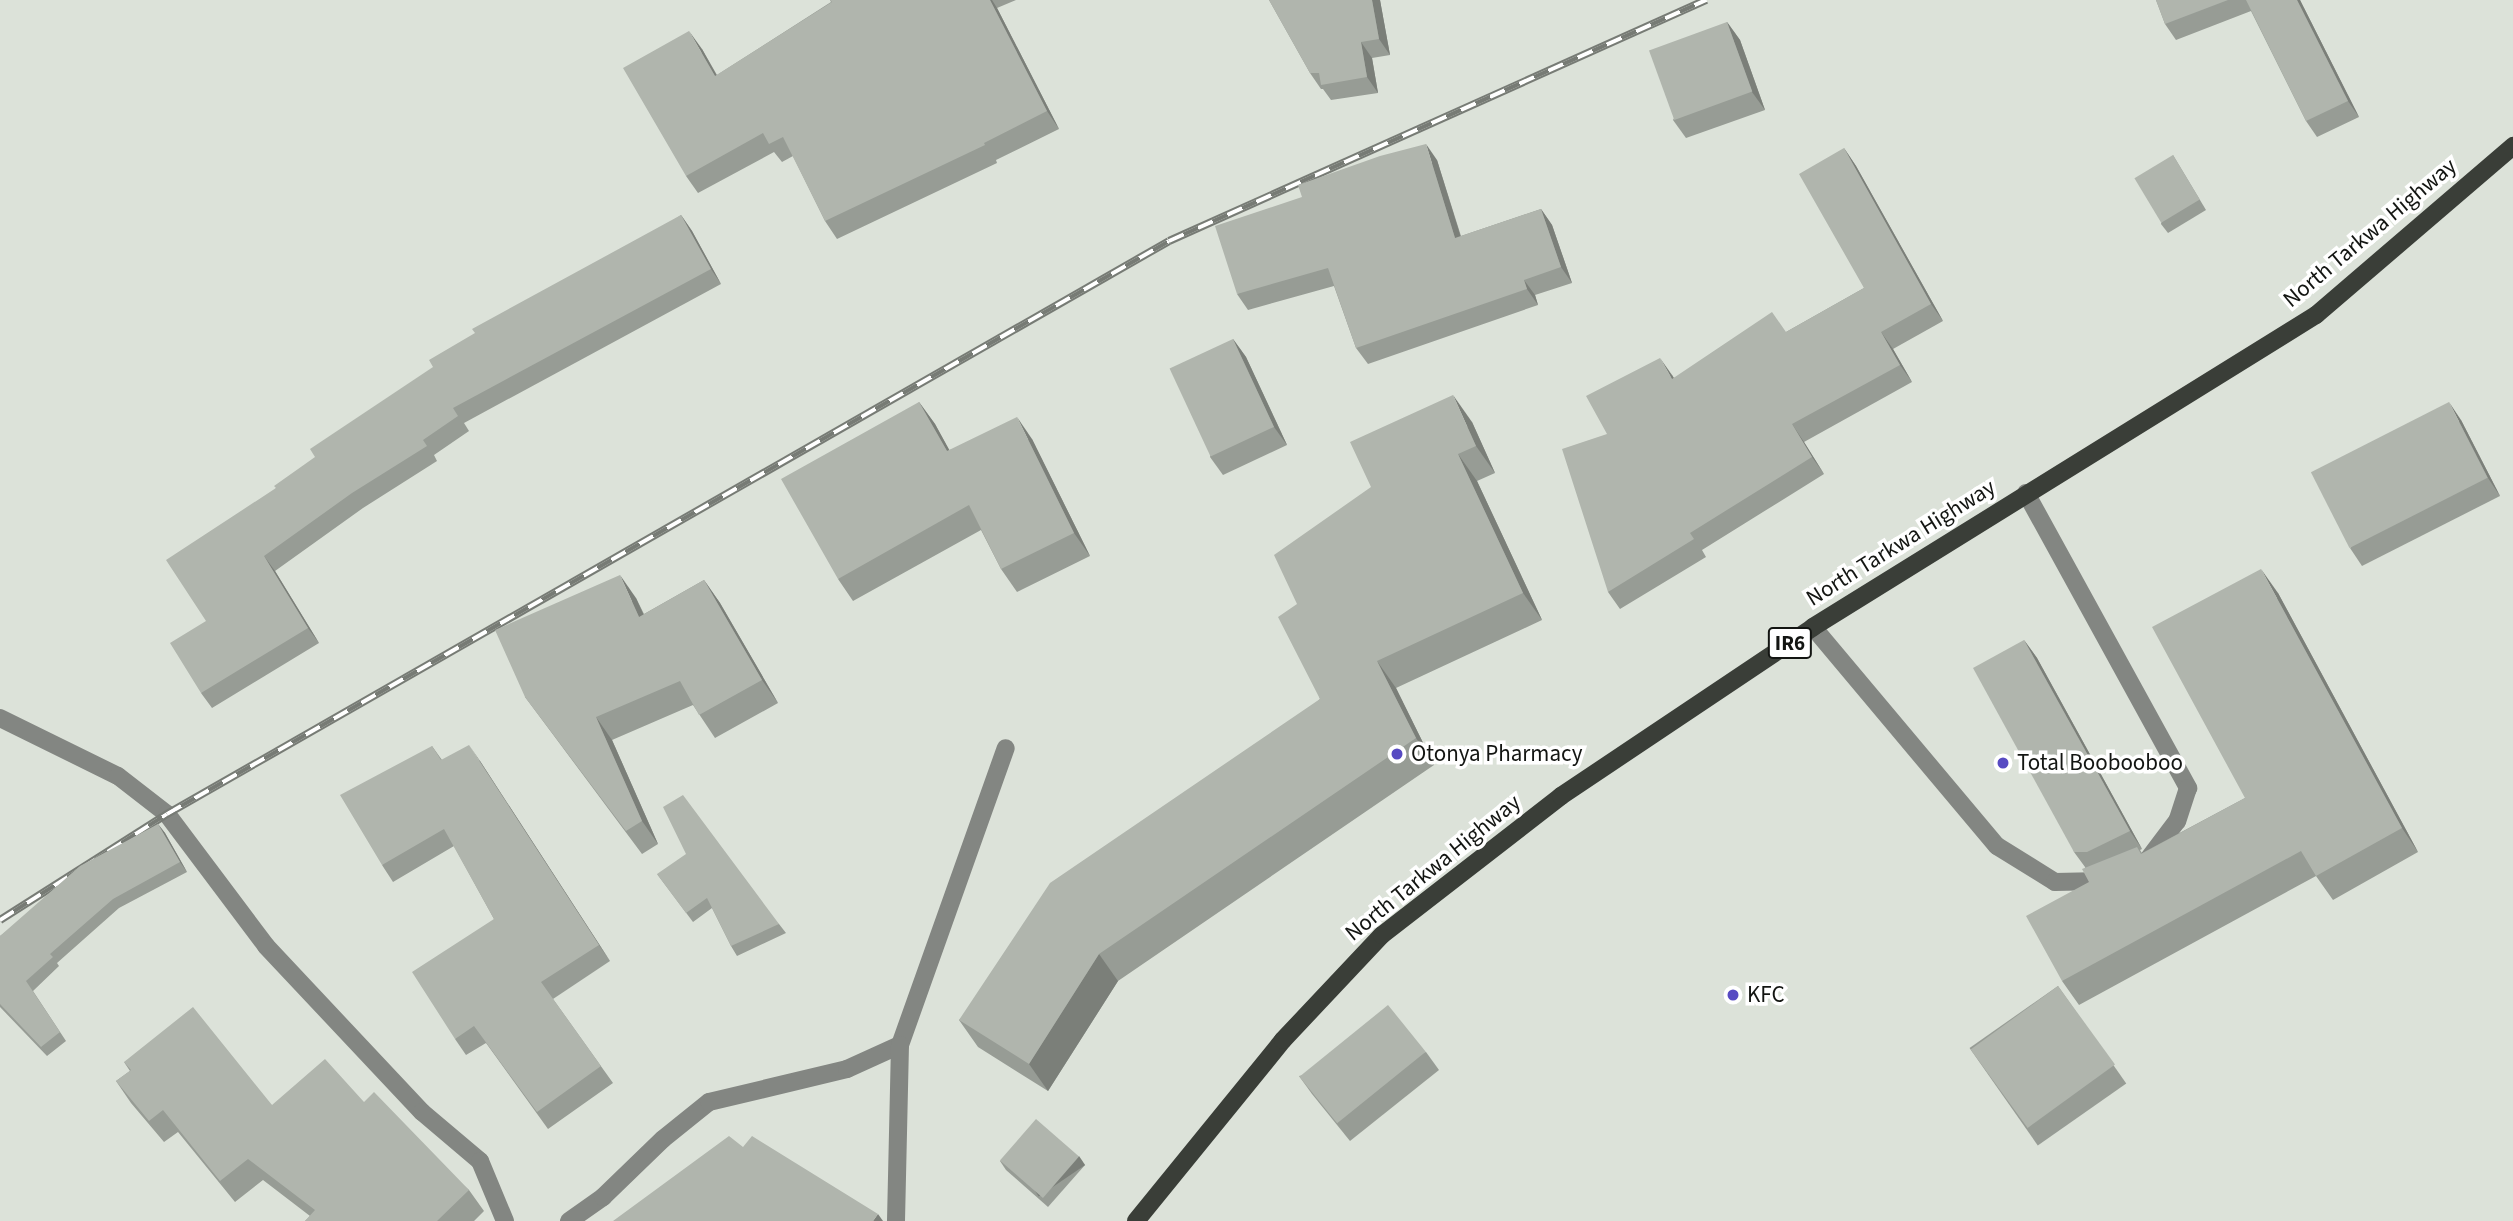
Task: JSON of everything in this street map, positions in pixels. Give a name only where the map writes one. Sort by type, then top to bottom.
[{"type":"main road","name":"North Tarkwa Highway","points":[[1136,1221],[1283,1040],[1382,935],[1561,796],[1813,627],[2026,492],[2316,315],[2513,146]]},
{"type":"street","points":[[1813,627],[1997,846],[2055,882],[2102,881],[2147,862],[2176,821],[2188,788],[2026,492]]},
{"type":"street","points":[[0,718],[118,776],[167,814],[266,946],[422,1112],[480,1161],[505,1221]]},
{"type":"street","points":[[896,1221],[900,1045],[1006,748]]},
{"type":"street","points":[[569,1221],[603,1197],[663,1139],[709,1102],[847,1069],[900,1045]]},
{"type":"building","points":[[830,0],[990,0],[1047,111],[984,143],[985,145],[825,221],[783,137],[769,144],[763,133],[686,176],[623,68],[689,31],[715,76],[832,2]]},
{"type":"building","points":[[1269,0],[1372,0],[1379,39],[1361,42],[1367,77],[1321,85],[1319,73],[1310,73]]},
{"type":"building","points":[[2156,0],[2228,0],[2165,24]]},
{"type":"building","points":[[2246,0],[2297,0],[2348,101],[2306,121]]},
{"type":"building","points":[[1727,22],[1752,92],[1674,120],[1649,50]]},
{"type":"building","points":[[1426,144],[1455,238],[1541,209],[1561,267],[1524,280],[1527,289],[1356,348],[1328,268],[1237,294],[1215,226],[1302,197],[1298,185],[1380,156]]},
{"type":"building","points":[[1844,148],[1931,304],[1881,332],[1900,365],[1792,424],[1812,457],[1690,533],[1694,539],[1608,592],[1562,449],[1607,434],[1586,396],[1660,358],[1672,379],[1772,312],[1786,332],[1864,288],[1799,174]]},
{"type":"building","points":[[2173,155],[2200,200],[2161,223],[2134,178]]},
{"type":"building","points":[[681,215],[711,269],[453,408],[458,416],[423,440],[427,446],[352,493],[264,556],[308,628],[201,693],[170,643],[206,621],[166,560],[276,488],[274,486],[315,457],[310,449],[433,367],[429,360],[475,333],[472,329]]},
{"type":"building","points":[[1233,339],[1274,427],[1211,456],[1170,369]]},
{"type":"building","points":[[1453,395],[1476,446],[1458,454],[1523,593],[1377,661],[1416,738],[1099,954],[1029,1064],[959,1020],[1050,883],[1320,699],[1278,617],[1297,604],[1274,555],[1371,487],[1350,442]]},
{"type":"building","points":[[919,402],[947,451],[1017,417],[1074,533],[1001,569],[969,505],[838,579],[781,479]]},
{"type":"building","points":[[2449,402],[2488,478],[2349,548],[2311,472]]},
{"type":"building","points":[[2261,569],[2402,828],[2316,876],[2301,851],[2062,981],[2026,916],[2089,882],[2082,869],[2137,847],[2141,854],[2245,798],[2152,627]]},
{"type":"building","points":[[620,575],[639,617],[704,580],[762,680],[699,715],[680,681],[596,717],[642,821],[626,831],[525,697],[495,630]]},
{"type":"building","points":[[2024,640],[2130,831],[2087,852],[2074,852],[1973,668]]},
{"type":"building","points":[[469,745],[599,945],[541,982],[601,1066],[537,1112],[474,1026],[455,1039],[412,972],[494,919],[444,829],[382,865],[340,795],[432,746],[441,760]]},
{"type":"building","points":[[683,795],[779,924],[731,946],[707,898],[686,913],[657,874],[686,854],[663,807]]},
{"type":"building","points":[[158,824],[180,862],[113,899],[50,954],[53,957],[26,981],[60,1032],[41,1047],[0,1004],[0,936],[80,866]]},
{"type":"building","points":[[2058,986],[2115,1064],[2028,1128],[1971,1049]]},
{"type":"building","points":[[1388,1005],[1426,1052],[1337,1123],[1299,1077]]},
{"type":"building","points":[[193,1007],[272,1105],[325,1059],[364,1102],[374,1092],[469,1190],[437,1221],[305,1221],[315,1210],[248,1159],[220,1181],[163,1110],[149,1121],[116,1081],[131,1070],[124,1062]]},
{"type":"building","points":[[1036,1119],[1079,1156],[1043,1198],[1000,1161]]},
{"type":"building","points":[[729,1136],[743,1147],[752,1136],[878,1214],[873,1221],[613,1221]]},
{"type":"railway","points":[[0,920],[167,814],[1169,241],[1706,0]]},
{"type":"place","name":"Otonya Pharmacy","points":[[1397,754]]},
{"type":"place","name":"Total Boobooboo","points":[[2003,763]]},
{"type":"place","name":"KFC","points":[[1733,995]]}]
